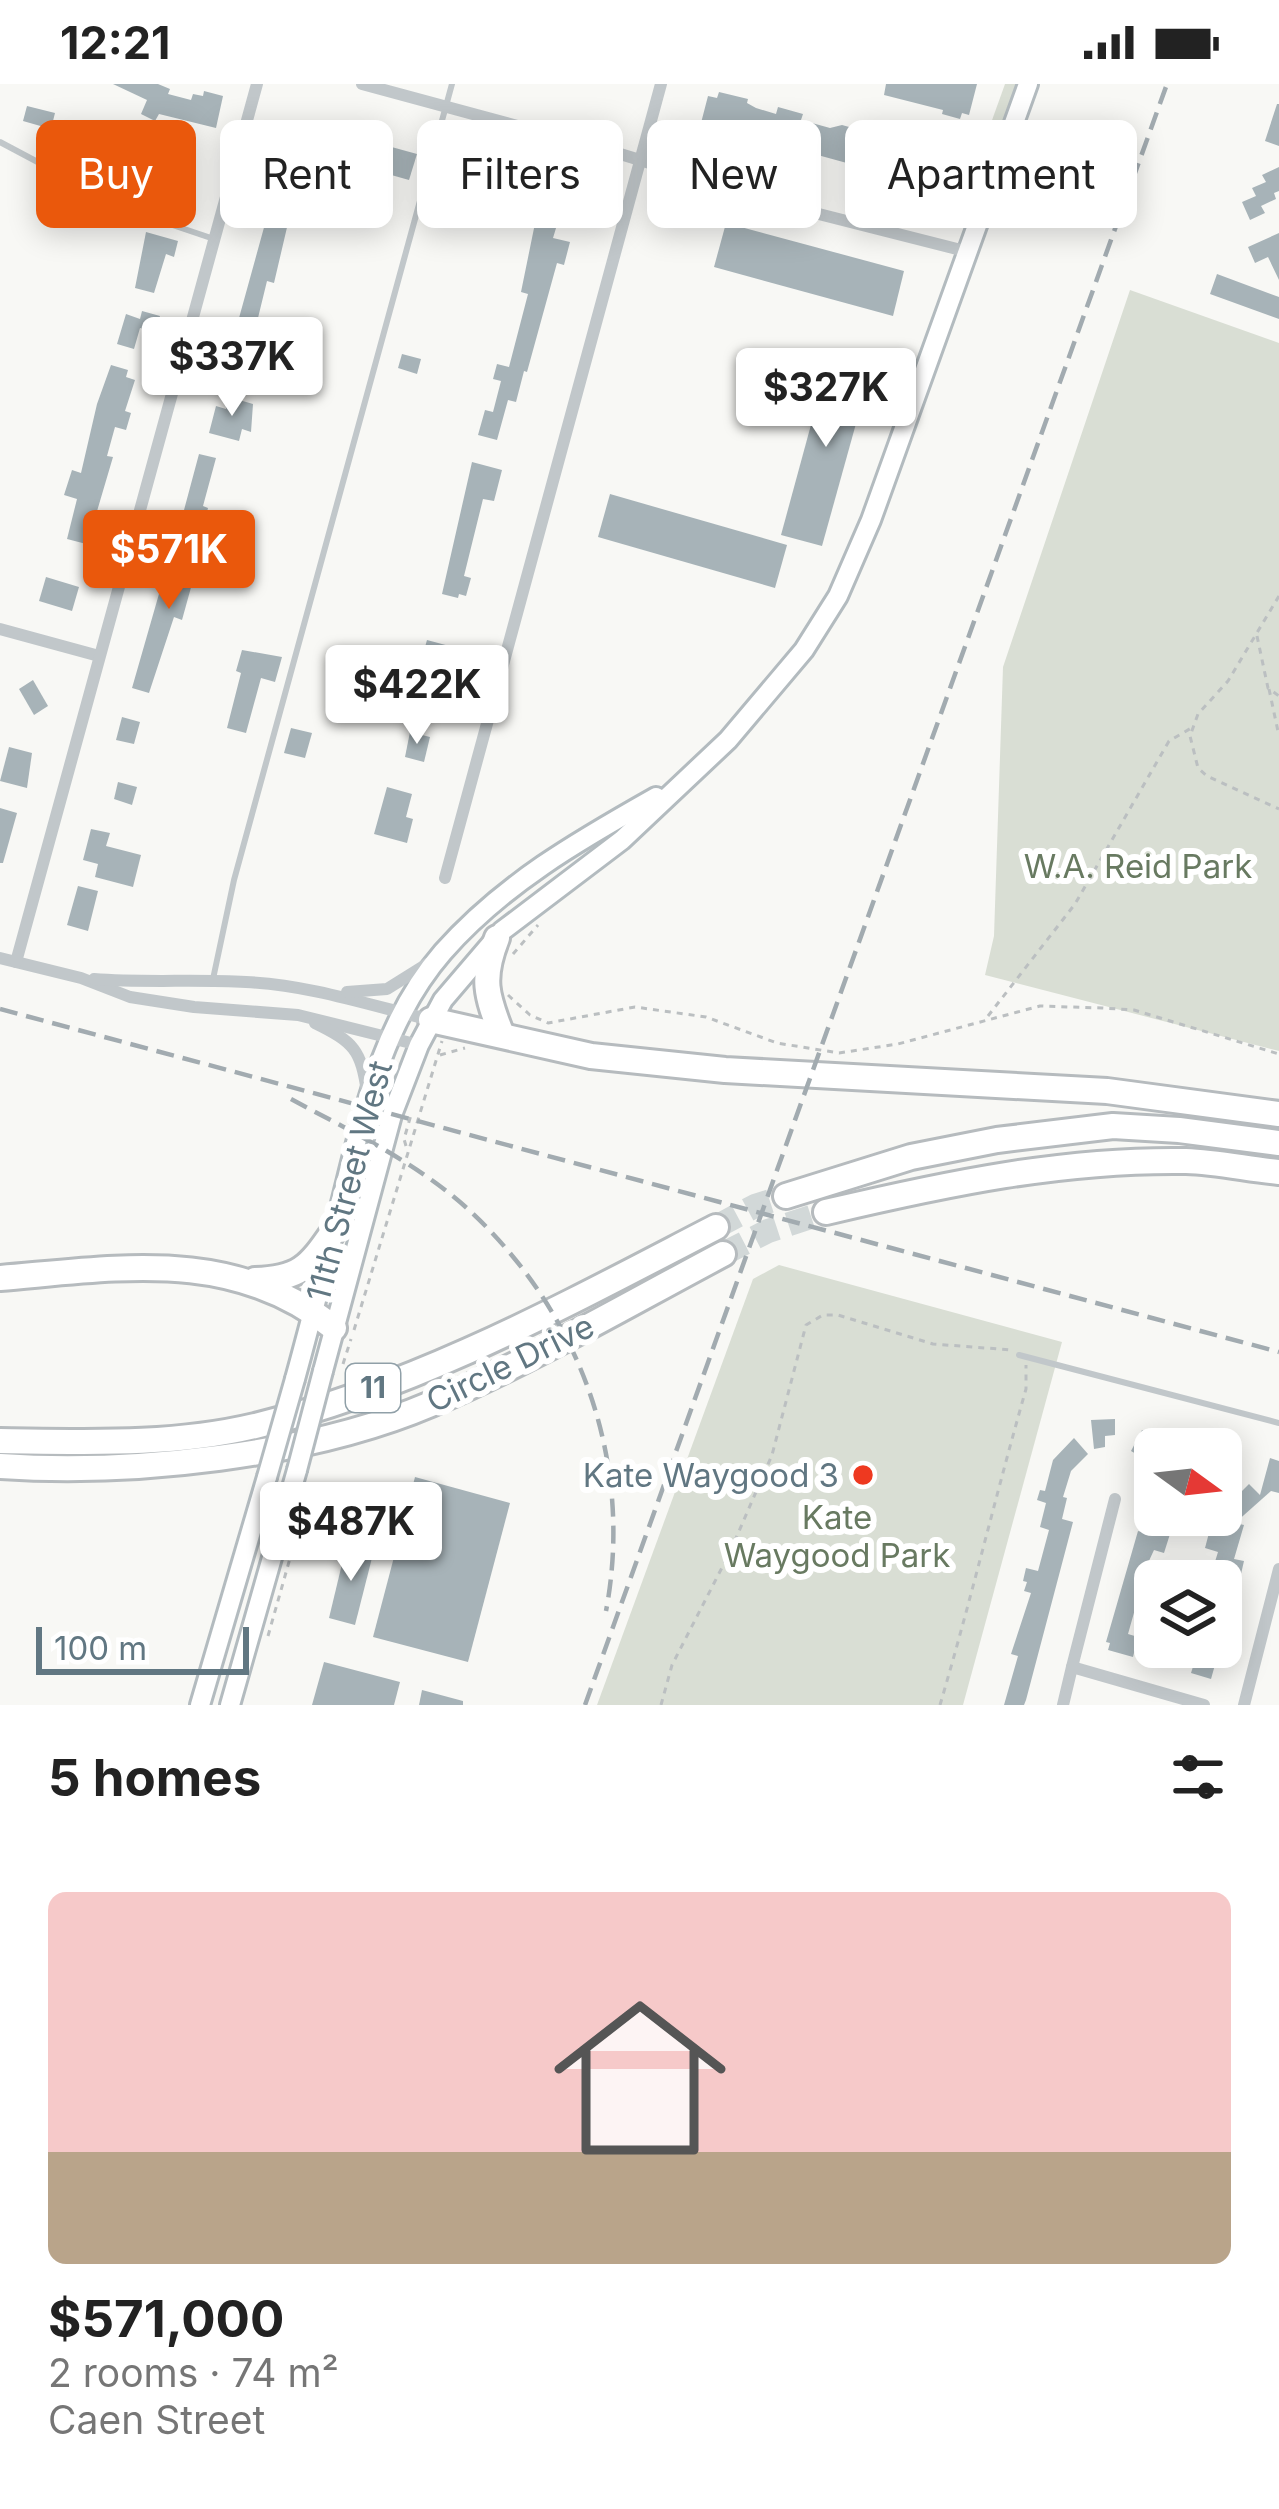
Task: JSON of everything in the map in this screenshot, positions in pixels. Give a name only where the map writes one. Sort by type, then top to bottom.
[{"type":"highway","points":[[497,938],[484,970],[489,1002],[502,1035]]},
{"type":"highway","points":[[441,1022],[613,1059],[725,1070],[1107,1091],[1279,1114]]},
{"type":"highway","points":[[786,1196],[911,1156],[1114,1126],[1279,1143]]},
{"type":"highway","points":[[826,1212],[973,1178],[1085,1164],[1190,1161],[1279,1172]]},
{"type":"highway","name":"Circle Drive","points":[[0,1441],[134,1443],[254,1426],[444,1361],[716,1227]]},
{"type":"highway","points":[[0,1278],[149,1266],[246,1280],[282,1279],[310,1266],[333,1232]]},
{"type":"highway","name":"Circle Drive","points":[[0,1466],[94,1467],[219,1458],[364,1427],[428,1405],[494,1374],[723,1254]]},
{"type":"highway","points":[[246,1280],[314,1311],[334,1328]]},
{"type":"main road","name":"11th Street West","points":[[230,1705],[297,1470],[333,1369],[334,1328],[382,1147],[419,1045],[441,1022],[497,938],[622,841],[759,706],[838,596],[871,520],[1028,84]]},
{"type":"main road","name":"11th Street West","points":[[200,1705],[268,1478],[368,1098],[400,1012],[442,953],[528,873],[682,782]]},
{"type":"street","points":[[16,962],[257,84]]},
{"type":"street","points":[[362,84],[969,252]]},
{"type":"street","points":[[445,878],[661,84]]},
{"type":"street","points":[[0,629],[99,656]]},
{"type":"street","points":[[81,978],[213,982],[334,993],[388,988],[442,953]]},
{"type":"street","points":[[0,958],[81,978],[130,997],[298,1015],[419,1045]]},
{"type":"street","points":[[334,993],[441,1022]]},
{"type":"street","points":[[298,1015],[355,1047],[363,1063],[368,1098]]},
{"type":"street","points":[[1063,1705],[1114,1499]]},
{"type":"street","points":[[1244,1705],[1279,1569]]},
{"type":"street","points":[[1072,1667],[1204,1705]]},
{"type":"lane","points":[[213,982],[234,880],[452,84]]},
{"type":"lane","points":[[0,142],[128,210],[214,239]]},
{"type":"lane","points":[[1019,1355],[1279,1423]]},
{"type":"path","points":[[1279,596],[1228,681],[1198,714],[1190,736],[1198,768],[1207,776],[1279,809]]},
{"type":"path","points":[[1257,634],[1279,736]]},
{"type":"path","points":[[1268,688],[1279,696]]},
{"type":"path","points":[[986,1020],[1075,904],[1169,742],[1193,727]]},
{"type":"path","points":[[507,964],[542,922]]},
{"type":"path","points":[[506,987],[522,1008],[548,1023],[643,1008],[706,1017],[757,1037],[820,1052],[898,1044],[1040,1006],[1134,1010],[1279,1054]]},
{"type":"path","points":[[333,1369],[425,1095],[441,1022]]},
{"type":"path","points":[[661,1705],[672,1665],[730,1552],[772,1455],[806,1325],[838,1315],[909,1339],[1001,1346],[1019,1355],[1028,1370],[975,1566],[966,1623],[940,1705]]},
{"type":"green space","points":[[1005,84],[1019,84],[1006,120],[992,120]]},
{"type":"green space","name":"W.A. Reid Park","points":[[1130,290],[1279,343],[1279,1051],[985,975],[994,936],[1003,667]]},
{"type":"green space","name":"Kate Waygood Park","points":[[779,1265],[1062,1342],[963,1705],[597,1705],[753,1279]]},
{"type":"building","points":[[113,84],[158,84],[170,89],[168,94],[191,100],[193,94],[203,96],[204,91],[223,96],[216,128],[159,114],[153,120],[141,114],[147,100]]},
{"type":"building","points":[[886,84],[977,84],[969,115],[962,113],[960,119],[884,95]]},
{"type":"building","points":[[719,92],[748,99],[756,108],[776,114],[778,107],[803,114],[801,120],[702,120],[708,96],[717,98]]},
{"type":"building","points":[[1279,104],[1279,146],[1265,141]]},
{"type":"building","points":[[27,106],[55,113],[53,120],[36,120],[36,125],[23,121]]},
{"type":"building","points":[[821,126],[845,126],[845,162],[821,156]]},
{"type":"building","points":[[393,147],[417,154],[409,180],[393,175]]},
{"type":"building","points":[[1279,167],[1276,199],[1261,206],[1265,213],[1250,220],[1242,202],[1256,196],[1252,188],[1266,182],[1262,175]]},
{"type":"building","points":[[264,228],[287,228],[274,283],[267,281],[257,322],[239,318]]},
{"type":"building","points":[[534,228],[556,228],[553,238],[570,242],[564,265],[557,263],[527,372],[516,402],[508,400],[497,440],[478,435],[485,410],[493,412],[501,381],[493,379],[497,364],[509,367],[528,294],[521,292]]},
{"type":"building","points":[[725,228],[745,228],[904,271],[893,316],[714,267]]},
{"type":"building","points":[[146,232],[178,241],[174,257],[166,254],[154,293],[135,288]]},
{"type":"building","points":[[1279,233],[1279,280],[1268,257],[1255,263],[1248,247]]},
{"type":"building","points":[[1217,274],[1279,297],[1279,319],[1210,294]]},
{"type":"building","points":[[142,311],[160,316],[155,332],[140,328],[134,349],[117,344],[126,314],[140,319]]},
{"type":"building","points":[[238,341],[257,347],[250,371],[231,366]]},
{"type":"building","points":[[402,354],[421,359],[417,374],[398,368]]},
{"type":"building","points":[[830,355],[872,366],[822,546],[781,535]]},
{"type":"building","points":[[111,365],[128,370],[126,377],[135,380],[125,411],[131,413],[126,430],[115,427],[107,456],[113,457],[95,518],[101,519],[94,546],[67,539],[77,499],[64,495],[72,470],[81,473]]},
{"type":"building","points":[[229,397],[253,404],[251,432],[242,429],[239,441],[209,433],[216,406],[226,409]]},
{"type":"building","points":[[199,454],[216,458],[203,506],[208,508],[202,531],[180,525]]},
{"type":"building","points":[[472,462],[502,470],[494,501],[483,499],[464,576],[471,578],[466,596],[459,594],[458,598],[442,594]]},
{"type":"building","points":[[610,494],[787,545],[775,588],[598,537]]},
{"type":"building","points":[[171,552],[217,564],[213,578],[195,573],[182,620],[174,617],[149,693],[132,688]]},
{"type":"building","points":[[46,577],[79,587],[72,611],[39,601]]},
{"type":"building","points":[[427,640],[453,647],[438,703],[418,698],[428,659],[414,655]]},
{"type":"building","points":[[242,650],[282,657],[275,682],[261,678],[246,733],[227,728]]},
{"type":"building","points":[[33,680],[48,706],[34,715],[19,689]]},
{"type":"building","points":[[122,717],[140,722],[134,744],[116,740]]},
{"type":"building","points":[[291,728],[312,733],[305,758],[284,753]]},
{"type":"building","points":[[410,732],[430,737],[424,762],[405,757]]},
{"type":"building","points":[[9,747],[32,753],[27,788],[0,781]]},
{"type":"building","points":[[118,782],[137,787],[132,805],[114,799]]},
{"type":"building","points":[[387,787],[412,794],[406,817],[413,819],[407,843],[374,834]]},
{"type":"building","points":[[0,808],[17,813],[3,863],[0,863]]},
{"type":"building","points":[[91,829],[110,833],[106,846],[141,855],[133,887],[95,877],[98,864],[83,860]]},
{"type":"building","points":[[78,886],[98,891],[88,931],[67,925]]},
{"type":"building","points":[[1115,1419],[1115,1435],[1105,1436],[1105,1447],[1094,1449],[1091,1420]]},
{"type":"building","points":[[1074,1438],[1088,1454],[1071,1471],[1063,1497],[1067,1498],[1062,1519],[1073,1522],[1026,1700],[1024,1705],[1004,1705],[1018,1656],[1011,1654],[1031,1593],[1024,1591],[1026,1568],[1038,1571],[1049,1530],[1040,1527],[1046,1503],[1037,1500],[1040,1490],[1045,1491],[1053,1460]]},
{"type":"building","points":[[1270,1458],[1279,1461],[1279,1493],[1271,1491],[1242,1517],[1242,1491],[1249,1484],[1260,1495]]},
{"type":"building","points":[[415,1477],[510,1503],[468,1662],[373,1637]]},
{"type":"building","points":[[1137,1536],[1169,1536],[1164,1553],[1154,1550],[1149,1560],[1134,1560],[1134,1613],[1128,1634],[1134,1636],[1133,1657],[1108,1650],[1110,1643],[1106,1642]]},
{"type":"building","points":[[1208,1536],[1241,1536],[1234,1559],[1239,1560],[1216,1560],[1218,1552],[1205,1548]]},
{"type":"building","points":[[347,1543],[374,1550],[355,1625],[329,1618]]},
{"type":"building","points":[[324,1662],[400,1682],[394,1705],[312,1705]]},
{"type":"building","points":[[1193,1668],[1214,1668],[1211,1679],[1191,1673]]},
{"type":"building","points":[[422,1690],[463,1701],[463,1705],[419,1705]]},
{"type":"tunnel","points":[[716,1227],[786,1196]]},
{"type":"tunnel","points":[[723,1254],[768,1231],[826,1212]]},
{"type":"railway","points":[[585,1705],[1167,84]]},
{"type":"railway","points":[[0,1009],[1279,1352]]},
{"type":"railway","points":[[291,1099],[384,1149],[450,1194],[509,1252],[542,1296],[590,1394],[605,1447],[613,1556],[606,1611]]},
{"type":"place","name":"Kate Waygood 3","points":[[863,1475]]}]
